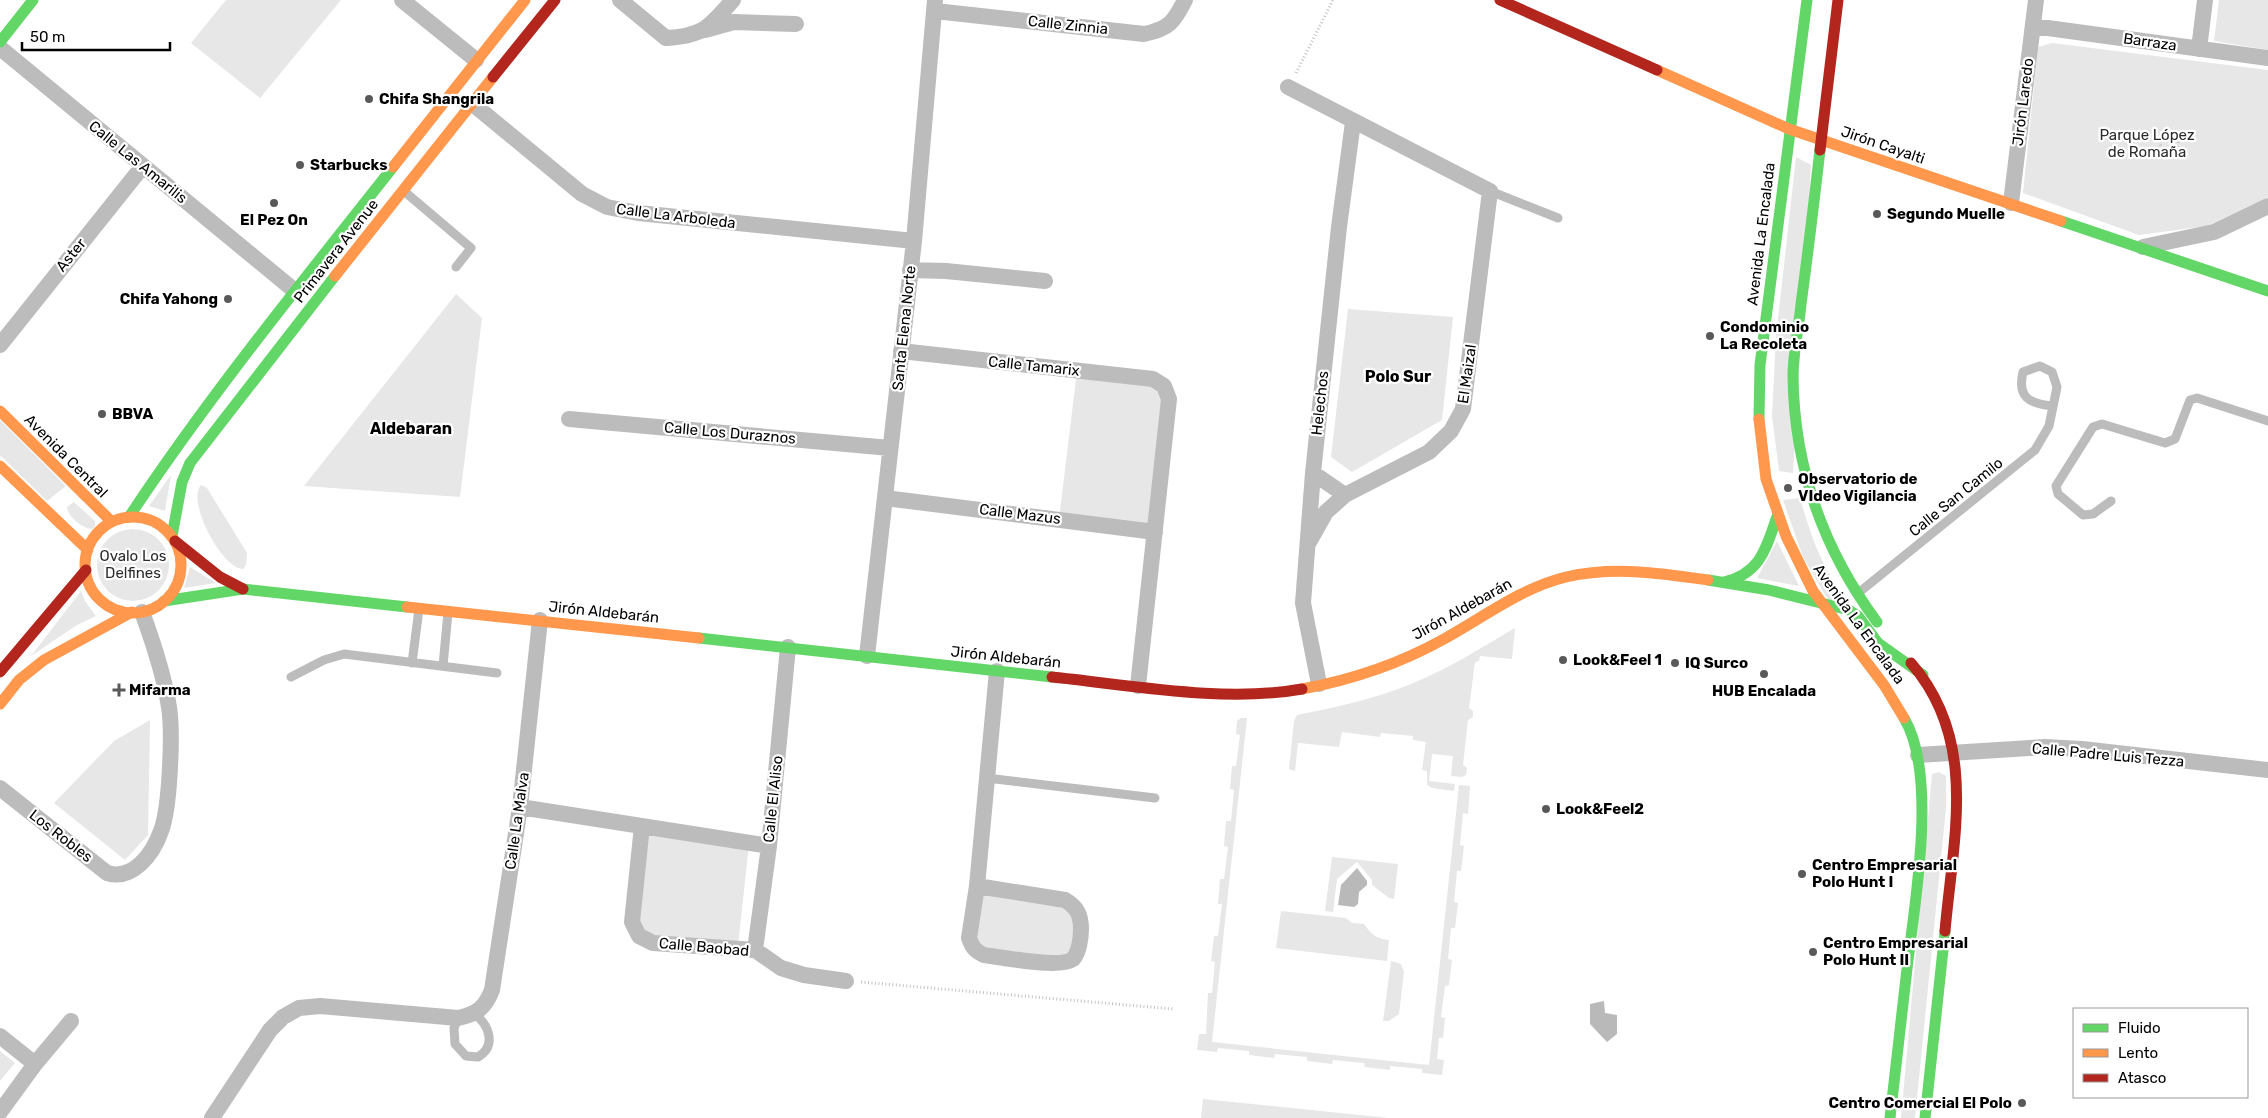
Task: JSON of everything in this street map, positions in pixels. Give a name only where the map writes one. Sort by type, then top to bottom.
[{"type":"main road","points":[[0,42],[33,0]]},
{"type":"main road","name":"Primavera Avenue","points":[[129,517],[156,476],[295,291],[525,0]]},
{"type":"main road","name":"Primavera Avenue","points":[[174,538],[182,482],[190,463],[402,190],[555,0]]},
{"type":"main road","name":"Jirón Cayalti","points":[[1500,0],[1789,129],[2268,291]]},
{"type":"main road","name":"Avenida La Encalada","points":[[1807,0],[1760,365],[1760,432],[1766,479],[1800,569],[1822,604],[1889,692],[1910,727],[1918,755],[1922,784],[1922,814],[1916,894],[1890,1118]]},
{"type":"main road","name":"Avenida La Encalada","points":[[1838,0],[1793,374],[1796,430],[1807,482],[1831,550],[1856,594],[1922,675],[1934,694],[1944,715],[1954,752],[1956,801],[1925,1118]]},
{"type":"main road","name":"Avenida Central","points":[[0,411],[71,490],[112,522]]},
{"type":"main road","points":[[0,466],[52,509],[88,550]]},
{"type":"main road","points":[[1722,582],[1744,577],[1754,570],[1778,514]]},
{"type":"main road","points":[[137,612],[117,610],[98,597],[90,584],[86,570],[88,550],[100,530],[112,522],[129,517],[152,521],[220,577],[243,589]]},
{"type":"main road","points":[[0,704],[19,680],[44,660],[137,612],[164,601],[175,589],[180,573],[181,557],[174,538]]},
{"type":"main road","points":[[0,672],[86,570]]},
{"type":"main road","name":"Jirón Aldebarán","points":[[164,601],[243,589],[1138,686],[1208,693],[1274,693],[1319,684],[1374,668],[1420,651],[1527,590],[1589,572],[1620,570],[1722,582],[1849,610],[1858,616],[1878,643],[1922,675]]},
{"type":"street","points":[[402,0],[476,60]]},
{"type":"street","points":[[620,0],[666,38],[686,37],[703,30],[734,22],[796,24]]},
{"type":"street","points":[[703,30],[711,25],[732,0]]},
{"type":"street","name":"Calle Zinnia","points":[[935,5],[1144,34],[1162,30],[1169,25],[1176,19],[1185,0]]},
{"type":"street","name":"Jirón Laredo","points":[[2011,204],[2036,0]]},
{"type":"street","points":[[2199,49],[2206,0]]},
{"type":"street","name":"Santa Elena Norte","points":[[867,656],[914,241],[935,5]]},
{"type":"street","name":"Barraza","points":[[2033,26],[2268,58]]},
{"type":"street","name":"Calle Las Amarilis","points":[[0,48],[295,291]]},
{"type":"street","points":[[1288,87],[1490,191]]},
{"type":"street","name":"Calle La Arboleda","points":[[473,104],[569,184],[595,202],[607,207],[638,214],[914,241]]},
{"type":"street","name":"Helechos","points":[[1319,684],[1303,603],[1313,473],[1339,227],[1353,122]]},
{"type":"street","name":"Aster","points":[[0,345],[143,166]]},
{"type":"street","name":"El Maizal","points":[[1309,542],[1326,512],[1345,495],[1429,452],[1451,431],[1463,409],[1490,191]]},
{"type":"street","points":[[2142,248],[2214,232],[2268,206]]},
{"type":"street","points":[[910,270],[946,271],[1045,281]]},
{"type":"street","name":"Calle Tamarix","points":[[901,351],[1153,379],[1164,386],[1169,399],[1154,532]]},
{"type":"street","name":"Calle Los Duraznos","points":[[569,418],[890,448]]},
{"type":"street","points":[[1313,473],[1345,495]]},
{"type":"street","name":"Calle Mazus","points":[[885,498],[1154,532]]},
{"type":"street","points":[[1138,686],[1154,532]]},
{"type":"street","name":"Los Robles","points":[[0,788],[107,873],[116,876],[142,863],[161,832],[166,812],[170,756],[169,708],[156,654],[137,612]]},
{"type":"street","name":"Calle La Malva","points":[[474,1014],[487,1002],[492,990],[520,807],[540,620]]},
{"type":"street","name":"Calle El Aliso","points":[[755,950],[769,846],[788,647]]},
{"type":"street","points":[[977,886],[1065,900],[1074,905],[1079,913],[1081,923],[1079,946],[1075,956],[1067,962],[1055,963],[984,955],[976,951],[969,938],[977,886],[996,671]]},
{"type":"street","name":"Calle Padre Luis Tezza","points":[[1918,755],[2008,748],[2064,748],[2268,770]]},
{"type":"street","points":[[520,807],[769,846]]},
{"type":"street","name":"Calle Baobad","points":[[642,826],[632,922],[639,936],[654,943],[755,950],[781,968],[804,975],[846,981]]},
{"type":"street","points":[[212,1118],[270,1030],[283,1017],[298,1008],[320,1006],[458,1018],[474,1014]]},
{"type":"street","points":[[0,1112],[35,1064],[71,1021]]},
{"type":"street","points":[[0,1036],[35,1064]]},
{"type":"lane","points":[[402,190],[471,248],[456,267]]},
{"type":"lane","points":[[1490,191],[1558,218]]},
{"type":"lane","name":"Calle San Camilo","points":[[1856,594],[2035,450],[2049,426],[2057,387],[2052,372],[2040,366],[2023,372],[2020,384],[2026,398],[2038,404],[2053,406]]},
{"type":"lane","points":[[2110,501],[2093,514],[2083,516],[2058,494],[2056,486],[2093,427],[2102,424],[2165,443],[2175,439],[2190,400],[2196,398],[2268,421]]},
{"type":"lane","points":[[412,663],[419,609]]},
{"type":"lane","points":[[443,666],[448,612]]},
{"type":"lane","points":[[291,678],[324,660],[344,654],[497,673]]},
{"type":"lane","points":[[987,778],[1155,798]]},
{"type":"lane","points":[[458,1018],[454,1028],[455,1044],[466,1056],[478,1057],[486,1050],[490,1036],[487,1026],[474,1014]]},
{"type":"path","points":[[1288,87],[1333,0]]},
{"type":"path","points":[[2171,133],[2178,138],[2179,144],[2174,150],[2166,151],[2162,148],[2160,139],[2164,135],[2171,133]]},
{"type":"path","points":[[846,981],[1173,1009]]},
{"type":"green space","points":[[226,0],[341,0],[260,98],[191,43]]},
{"type":"green space","points":[[2219,0],[2268,0],[2268,50],[2214,41]]},
{"type":"green space","name":"Parque López de Romaña","points":[[2052,43],[2268,70],[2268,197],[2207,226],[2139,235],[2023,193],[2038,47]]},
{"type":"green space","points":[[1796,157],[1811,165],[1793,473],[1779,471],[1772,416],[1776,337]]},
{"type":"green space","points":[[456,294],[482,318],[460,497],[304,486]]},
{"type":"green space","points":[[1348,309],[1453,317],[1442,420],[1352,472],[1331,457]]},
{"type":"green space","points":[[1077,371],[1164,386],[1155,532],[1059,519]]},
{"type":"green space","points":[[0,420],[66,486],[47,501],[0,455]]},
{"type":"green space","points":[[171,475],[165,511],[149,506]]},
{"type":"green space","points":[[201,485],[207,488],[247,553],[246,565],[243,569],[235,566],[225,558],[208,533],[198,505],[198,493]]},
{"type":"green space","points":[[1800,498],[1809,527],[1826,568],[1851,605],[1830,603],[1803,557],[1783,500]]},
{"type":"green space","points":[[74,502],[95,521],[93,529],[81,525],[70,515],[67,507]]},
{"type":"green space","name":"Ovalo Los Delfines","points":[[140,529],[159,539],[167,551],[169,565],[167,579],[159,591],[147,599],[126,601],[107,591],[99,579],[97,558],[107,539],[119,531]]},
{"type":"green space","points":[[1777,541],[1799,586],[1757,578]]},
{"type":"green space","points":[[190,567],[216,583],[184,588]]},
{"type":"green space","points":[[81,591],[85,601],[96,616],[77,625],[31,656]]},
{"type":"green space","points":[[1515,628],[1512,659],[1480,656],[1479,661],[1475,662],[1469,708],[1473,711],[1473,717],[1468,720],[1463,765],[1467,768],[1466,775],[1462,777],[1451,776],[1453,756],[1432,754],[1429,781],[1455,784],[1454,791],[1432,788],[1427,785],[1427,771],[1422,770],[1426,742],[1413,740],[1413,736],[1381,733],[1380,737],[1342,732],[1339,747],[1298,743],[1295,771],[1289,769],[1294,721],[1297,715],[1341,706],[1411,684],[1477,651]]},
{"type":"green space","points":[[1241,718],[1247,718],[1212,1042],[1429,1065],[1459,785],[1470,786],[1468,814],[1463,813],[1460,845],[1464,846],[1461,871],[1457,871],[1454,902],[1458,903],[1455,928],[1451,928],[1448,959],[1452,960],[1449,985],[1445,986],[1441,1017],[1445,1018],[1443,1038],[1439,1038],[1437,1059],[1444,1060],[1442,1075],[1422,1073],[1422,1069],[1390,1066],[1390,1070],[1365,1067],[1364,1063],[1333,1060],[1332,1064],[1307,1061],[1307,1057],[1275,1054],[1274,1058],[1249,1055],[1249,1051],[1218,1048],[1217,1052],[1197,1050],[1199,1034],[1206,1034],[1208,993],[1212,993],[1215,962],[1211,961],[1214,936],[1218,936],[1222,904],[1218,904],[1220,879],[1224,879],[1228,847],[1224,846],[1226,821],[1231,821],[1234,790],[1230,789],[1232,766],[1236,766],[1240,735],[1236,734],[1237,721]]},
{"type":"green space","points":[[150,720],[148,835],[125,860],[54,803],[114,741]]},
{"type":"green space","points":[[1939,772],[1946,776],[1946,808],[1915,1118],[1901,1118],[1932,774]]},
{"type":"green space","points":[[649,833],[749,844],[738,946],[638,935]]},
{"type":"green space","points":[[1332,857],[1398,864],[1394,899],[1389,898],[1372,885],[1372,880],[1357,862],[1337,879],[1333,912],[1325,911]]},
{"type":"green space","points":[[982,887],[1066,900],[1079,913],[1067,961],[976,945]]},
{"type":"green space","points":[[1281,911],[1346,918],[1352,923],[1364,924],[1375,935],[1389,940],[1387,961],[1276,948]]},
{"type":"green space","points":[[1391,961],[1401,964],[1404,972],[1399,1014],[1389,1021],[1383,1021]]},
{"type":"green space","points":[[0,1051],[15,1063],[0,1081]]},
{"type":"green space","points":[[1203,1099],[1389,1118],[1201,1118]]},
{"type":"shaded area","points":[[1357,868],[1367,881],[1367,885],[1359,892],[1358,904],[1354,907],[1338,905],[1341,885]]},
{"type":"shaded area","points":[[1604,1001],[1605,1013],[1617,1015],[1617,1034],[1607,1042],[1590,1024],[1590,1004]]},
{"type":"traffic: fast","points":[[0,42],[33,0]]},
{"type":"traffic: fast","points":[[1759,419],[1760,365],[1807,0]]},
{"type":"traffic: fast","points":[[1820,150],[1794,358],[1795,410],[1799,443],[1815,506],[1841,566],[1877,622]]},
{"type":"traffic: fast","points":[[129,517],[224,383],[393,167]]},
{"type":"traffic: fast","points":[[2061,221],[2268,291]]},
{"type":"traffic: fast","points":[[172,536],[182,482],[190,463],[335,276]]},
{"type":"traffic: fast","points":[[1724,582],[1737,578],[1755,565],[1766,548],[1778,514]]},
{"type":"traffic: fast","points":[[1708,580],[1769,590],[1849,610],[1858,616],[1878,643],[1923,675]]},
{"type":"traffic: fast","points":[[164,601],[243,589],[407,607]]},
{"type":"traffic: fast","points":[[699,638],[1052,677]]},
{"type":"traffic: fast","points":[[1890,1118],[1919,870],[1921,836],[1922,802],[1920,770],[1914,742],[1904,718]]},
{"type":"traffic: fast","points":[[1925,1118],[1945,931]]},
{"type":"traffic: slow","points":[[393,167],[525,0]]},
{"type":"traffic: slow","points":[[1657,70],[1789,129],[2061,221]]},
{"type":"traffic: slow","points":[[335,276],[493,77]]},
{"type":"traffic: slow","points":[[0,411],[112,522]]},
{"type":"traffic: slow","points":[[1759,419],[1766,479],[1786,536],[1813,591],[1884,685],[1904,718]]},
{"type":"traffic: slow","points":[[0,466],[88,550]]},
{"type":"traffic: slow","points":[[133,517],[151,521],[167,531],[177,547],[181,565],[177,583],[167,599],[151,609],[133,613],[115,609],[99,599],[89,583],[85,565],[89,547],[99,531],[115,521],[133,517]]},
{"type":"traffic: slow","points":[[1302,689],[1357,676],[1411,656],[1518,596],[1549,582],[1566,577],[1619,571],[1655,573],[1708,580]]},
{"type":"traffic: slow","points":[[407,607],[699,638]]},
{"type":"traffic: slow","points":[[0,704],[19,680],[44,660],[132,612]]},
{"type":"traffic: jam","points":[[493,77],[555,0]]},
{"type":"traffic: jam","points":[[1500,0],[1657,70]]},
{"type":"traffic: jam","points":[[1820,150],[1838,0]]},
{"type":"traffic: jam","points":[[175,541],[220,577],[243,589]]},
{"type":"traffic: jam","points":[[0,672],[86,570]]},
{"type":"traffic: jam","points":[[1911,663],[1932,693],[1946,725],[1954,758],[1957,791],[1956,826],[1945,931]]},
{"type":"traffic: jam","points":[[1052,677],[1145,688],[1210,693],[1272,693],[1302,689]]},
{"type":"place","name":"Chifa Shangrila","points":[[369,99]]},
{"type":"place","name":"Starbucks","points":[[300,165]]},
{"type":"place","name":"El Pez On","points":[[274,203]]},
{"type":"place","name":"Segundo Muelle","points":[[1877,214]]},
{"type":"place","name":"Chifa Yahong","points":[[228,299]]},
{"type":"place","name":"Condominio La Recoleta","points":[[1710,336]]},
{"type":"place","name":"BBVA","points":[[102,414]]},
{"type":"place","name":"Observatorio de VIdeo Vigilancia","points":[[1788,488]]},
{"type":"place","name":"Look&Feel 1","points":[[1563,660]]},
{"type":"place","name":"IQ Surco","points":[[1675,663]]},
{"type":"place","name":"HUB Encalada","points":[[1764,674]]},
{"type":"place","name":"Mifarma","points":[[119,690]]},
{"type":"place","name":"Look&Feel2","points":[[1546,809]]},
{"type":"place","name":"Centro Empresarial Polo Hunt I","points":[[1802,874]]},
{"type":"place","name":"Centro Empresarial Polo Hunt II","points":[[1813,952]]},
{"type":"place","name":"Centro Comercial El Polo","points":[[2022,1103]]},
{"type":"district","name":"Polo Sur","points":[[1398,376]]},
{"type":"district","name":"Aldebaran","points":[[411,428]]}]
